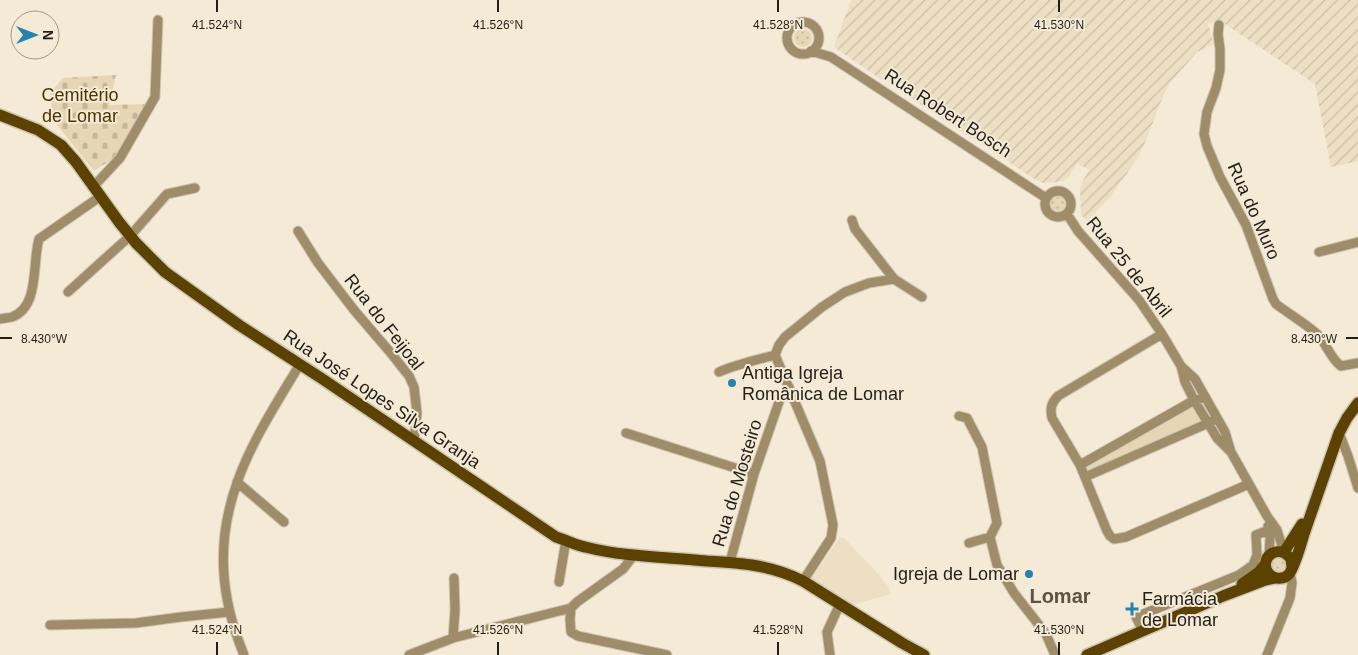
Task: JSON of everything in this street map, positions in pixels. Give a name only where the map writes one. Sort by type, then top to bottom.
[{"type":"main road","name":"Rua José Lopes Silva Granja","points":[[0,115],[38,130],[61,145],[76,162],[130,236],[165,272],[186,288],[556,536],[584,547],[634,555],[756,565],[788,574],[803,581],[924,655]]},
{"type":"main road","points":[[1087,655],[1223,596],[1265,580],[1287,576],[1291,570],[1339,433],[1358,403]]},
{"type":"main road","points":[[1284,552],[1298,532],[1316,497]]},
{"type":"main road","points":[[1223,596],[1248,580],[1276,552],[1284,552],[1291,559],[1291,570]]},
{"type":"main road","points":[[1267,560],[1267,571],[1271,576],[1277,578]]},
{"type":"street","points":[[0,319],[12,317],[25,308],[33,290],[36,248],[39,239],[97,191],[120,158],[155,97],[158,20]]},
{"type":"street","name":"Rua Robert Bosch","points":[[832,57],[815,27],[806,22],[796,23],[789,30],[787,40],[791,48],[804,54],[811,51],[832,57],[1046,198],[1045,206],[1048,213],[1056,217],[1066,214]]},
{"type":"street","name":"Rua do Muro","points":[[1219,25],[1220,70],[1216,88],[1207,112],[1204,134],[1207,146],[1220,177],[1246,225],[1276,304],[1316,333],[1325,342],[1335,361],[1341,366],[1358,363]]},
{"type":"street","points":[[811,51],[817,46],[819,36]]},
{"type":"street","points":[[68,292],[130,236],[167,194],[195,188]]},
{"type":"street","points":[[1046,198],[1055,191],[1065,193],[1071,203],[1070,211],[1066,214]]},
{"type":"street","name":"Rua 25 de Abril","points":[[1066,214],[1078,231],[1139,300],[1181,366],[1195,379],[1225,432],[1231,452],[1267,516],[1284,552]]},
{"type":"street","points":[[852,220],[855,229],[894,279],[922,297]]},
{"type":"street","name":"Rua do Feijoal","points":[[298,231],[318,263],[409,376],[414,387],[417,413],[414,441]]},
{"type":"street","points":[[1319,252],[1358,242]]},
{"type":"street","points":[[803,581],[830,538],[833,525],[820,461],[775,355],[785,337],[845,292],[869,283],[894,279]]},
{"type":"street","points":[[1162,334],[1052,401],[1050,410],[1052,418],[1080,465],[1107,532],[1114,539],[1126,537],[1249,484]]},
{"type":"street","points":[[719,372],[735,365],[775,355]]},
{"type":"street","points":[[244,655],[229,612],[225,588],[223,552],[229,514],[237,482],[255,443],[300,364]]},
{"type":"street","name":"Rua 25 de Abril","points":[[1181,366],[1185,382],[1194,400],[1218,438],[1231,452]]},
{"type":"street","name":"Rua do Mosteiro","points":[[730,562],[754,474],[780,399],[789,387]]},
{"type":"street","points":[[1080,465],[1194,400],[1205,396]]},
{"type":"street","points":[[959,416],[966,418],[982,447],[998,523],[990,537],[997,565],[1014,594],[1046,634],[1055,655]]},
{"type":"street","points":[[1085,477],[1208,423],[1214,420],[1216,416]]},
{"type":"street","points":[[626,433],[754,474]]},
{"type":"street","points":[[1339,433],[1358,488]]},
{"type":"street","points":[[237,482],[284,522]]},
{"type":"street","points":[[1143,631],[1136,617],[1239,575],[1253,565],[1256,555],[1256,535],[1273,530],[1290,532],[1304,520]]},
{"type":"street","points":[[1267,560],[1273,530]]},
{"type":"street","points":[[969,543],[990,537]]},
{"type":"street","points":[[559,582],[566,540]]},
{"type":"street","points":[[409,655],[453,638],[571,608],[623,569],[634,555]]},
{"type":"street","points":[[1267,655],[1290,598],[1291,570]]},
{"type":"street","points":[[453,638],[455,610],[454,578]]},
{"type":"street","points":[[1277,578],[1285,587],[1284,610]]},
{"type":"street","points":[[830,655],[827,632],[840,604]]},
{"type":"street","points":[[571,608],[571,632],[578,636],[667,655]]},
{"type":"street","points":[[50,625],[136,623],[229,612]]},
{"type":"shaded area","points":[[851,0],[1358,0],[1358,161],[1331,167],[1315,84],[1219,20],[1208,24],[1214,44],[1197,52],[1170,83],[1137,159],[1111,196],[1087,221],[1081,212],[1080,190],[1081,184],[1089,170],[1077,163],[1068,178],[1063,181],[1043,183],[1036,180],[834,47]]},
{"type":"shaded area","points":[[840,537],[845,539],[880,576],[891,594],[853,605],[811,579]]},
{"type":"green space","points":[[799,29],[807,29],[812,34],[810,45],[799,47],[794,42],[794,34]]},
{"type":"green space","name":"Cemitério de Lomar","points":[[116,75],[109,105],[147,104],[119,155],[94,171],[53,120],[50,93],[63,78]]},
{"type":"green space","points":[[1058,196],[1064,199],[1067,205],[1064,211],[1058,214],[1052,211],[1049,205],[1052,199]]},
{"type":"green space","points":[[1192,406],[1201,423],[1087,473],[1083,466]]},
{"type":"green space","points":[[1276,557],[1282,557],[1287,562],[1285,571],[1276,573],[1271,568],[1271,562]]},
{"type":"place","name":"Antiga Igreja Românica de Lomar","points":[[732,383]]},
{"type":"place","name":"Igreja de Lomar","points":[[1029,574]]},
{"type":"place","name":"Farmácia de Lomar","points":[[1132,609]]},
{"type":"district","name":"Lomar","points":[[1060,596]]}]
